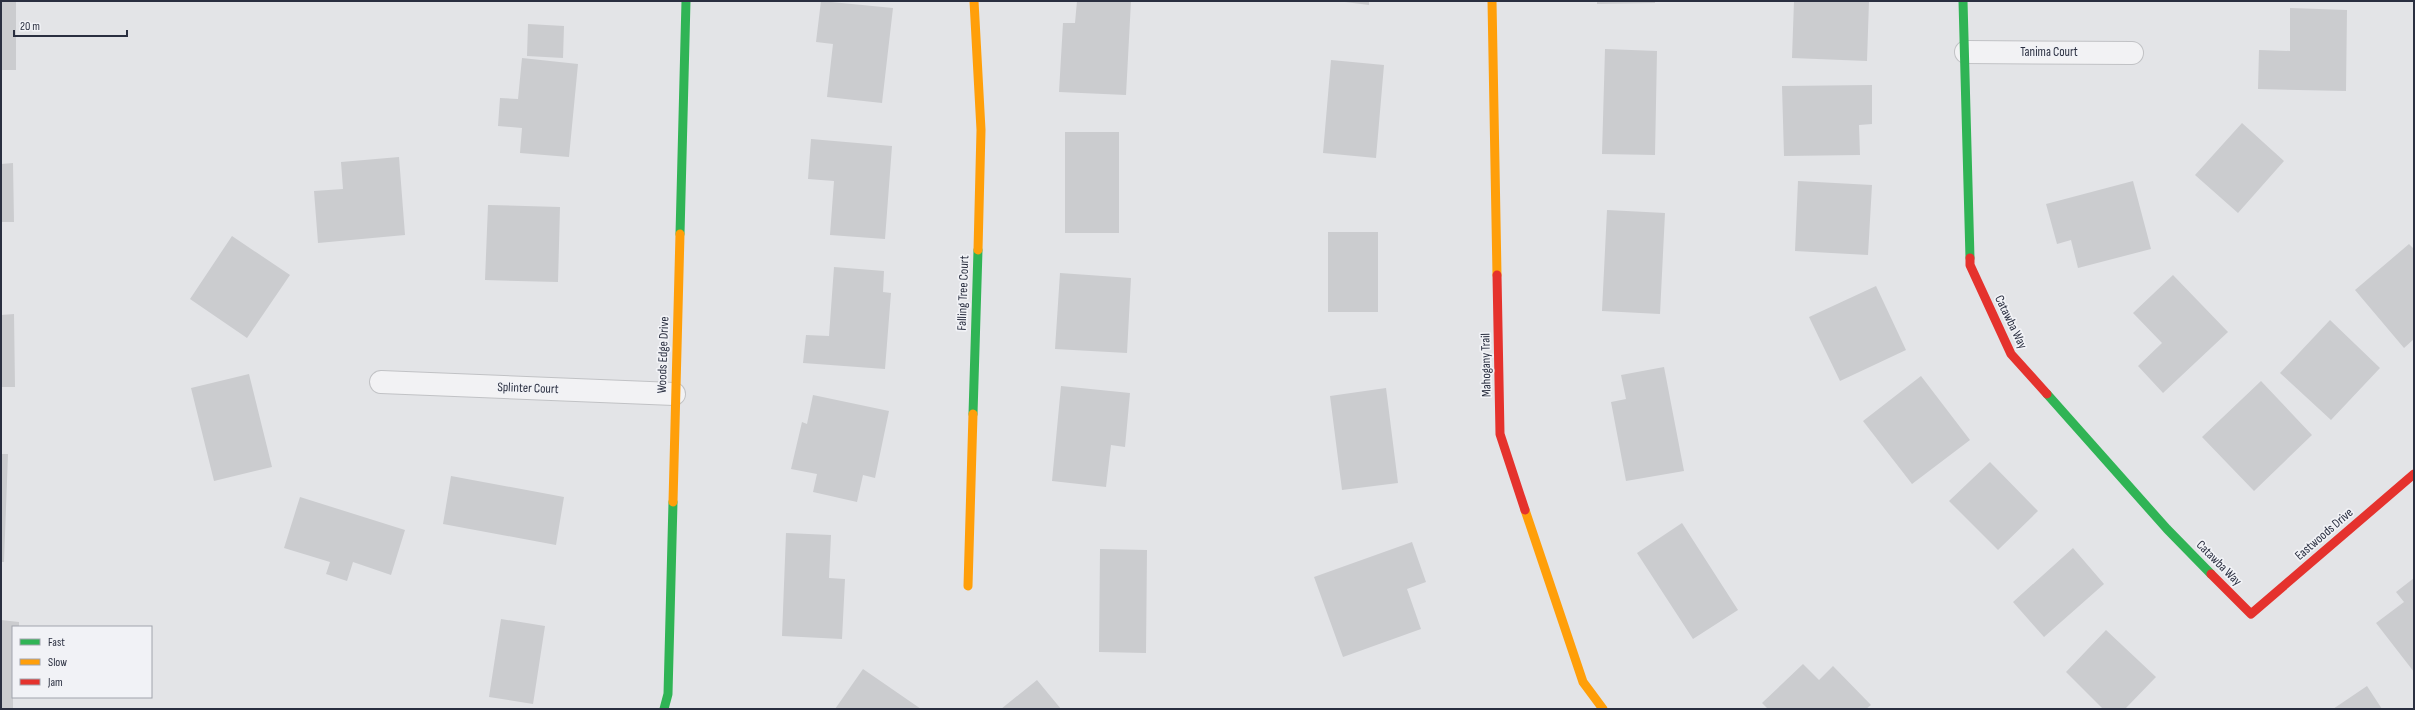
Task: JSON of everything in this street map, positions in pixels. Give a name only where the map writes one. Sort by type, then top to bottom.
[{"type":"street","name":"Woods Edge Drive","points":[[664,709],[668,694],[674,394],[686,1]]},
{"type":"street","name":"Falling Tree Court","points":[[968,586],[981,130],[974,1]]},
{"type":"street","name":"Mahogany Trail","points":[[1492,1],[1500,434],[1583,682],[1603,709]]},
{"type":"street","name":"Catawba Way","points":[[1963,1],[1966,52],[1970,265],[2010,354],[2167,529],[2251,614]]},
{"type":"street","name":"Tanima Court","points":[[1966,52],[2132,53]]},
{"type":"street","name":"Splinter Court","points":[[380,382],[674,394]]},
{"type":"street","name":"Eastwoods Drive","points":[[2251,614],[2414,474]]},
{"type":"building","points":[[1,1],[16,1],[16,70],[1,70]]},
{"type":"building","points":[[821,1],[893,8],[882,103],[827,97],[833,44],[816,42]]},
{"type":"building","points":[[1077,1],[1131,1],[1126,95],[1059,92],[1063,23],[1075,23]]},
{"type":"building","points":[[1337,1],[1369,1],[1369,5]]},
{"type":"building","points":[[1597,1],[1655,1],[1655,3],[1597,4]]},
{"type":"building","points":[[1794,1],[1869,1],[1867,61],[1792,58]]},
{"type":"building","points":[[2290,8],[2347,10],[2346,91],[2258,89],[2259,50],[2290,51]]},
{"type":"building","points":[[528,24],[564,26],[563,58],[527,56]]},
{"type":"building","points":[[1605,49],[1657,51],[1655,155],[1602,154]]},
{"type":"building","points":[[522,58],[578,64],[569,157],[520,153],[522,128],[498,126],[500,98],[518,99]]},
{"type":"building","points":[[1331,60],[1384,65],[1376,158],[1323,153]]},
{"type":"building","points":[[1872,85],[1872,124],[1859,125],[1860,155],[1784,156],[1782,86]]},
{"type":"building","points":[[2242,123],[2284,161],[2238,213],[2195,175]]},
{"type":"building","points":[[1065,132],[1119,132],[1119,233],[1065,233]]},
{"type":"building","points":[[811,139],[892,146],[885,239],[830,235],[834,181],[808,179]]},
{"type":"building","points":[[399,157],[405,235],[318,243],[314,191],[343,189],[341,162]]},
{"type":"building","points":[[13,163],[14,222],[1,222],[1,164]]},
{"type":"building","points":[[1798,181],[1872,185],[1868,255],[1795,251]]},
{"type":"building","points":[[2133,181],[2151,249],[2078,268],[2071,240],[2057,244],[2046,204]]},
{"type":"building","points":[[488,205],[560,207],[558,282],[485,280]]},
{"type":"building","points":[[1607,210],[1665,213],[1660,314],[1602,311]]},
{"type":"building","points":[[1328,232],[1378,232],[1378,312],[1328,312]]},
{"type":"building","points":[[232,236],[290,275],[247,338],[190,299]]},
{"type":"building","points":[[2409,244],[2414,249],[2414,339],[2404,348],[2355,290]]},
{"type":"building","points":[[834,267],[884,271],[883,292],[891,293],[885,369],[803,363],[806,335],[829,336]]},
{"type":"building","points":[[1060,273],[1131,278],[1127,353],[1055,349]]},
{"type":"building","points":[[2173,275],[2228,332],[2163,393],[2138,366],[2162,343],[2133,313]]},
{"type":"building","points":[[1876,286],[1906,350],[1840,381],[1809,317]]},
{"type":"building","points":[[14,314],[15,387],[1,387],[1,315]]},
{"type":"building","points":[[2330,320],[2380,368],[2331,420],[2280,373]]},
{"type":"building","points":[[1664,367],[1684,471],[1626,481],[1611,402],[1626,399],[1621,375]]},
{"type":"building","points":[[249,374],[272,467],[214,481],[191,388]]},
{"type":"building","points":[[1921,376],[1970,440],[1912,484],[1863,421]]},
{"type":"building","points":[[2261,381],[2312,435],[2254,491],[2202,437]]},
{"type":"building","points":[[1061,386],[1130,393],[1125,447],[1111,445],[1106,487],[1052,481]]},
{"type":"building","points":[[1386,388],[1398,483],[1342,490],[1330,396]]},
{"type":"building","points":[[813,395],[889,411],[875,478],[863,475],[857,502],[813,492],[817,474],[791,469],[802,422],[807,424]]},
{"type":"building","points":[[1,454],[8,454],[4,562],[1,562]]},
{"type":"building","points":[[1990,462],[2038,511],[1998,550],[1949,501]]},
{"type":"building","points":[[451,476],[564,497],[556,545],[443,524]]},
{"type":"building","points":[[300,497],[405,530],[391,575],[353,562],[347,581],[326,574],[330,562],[284,548]]},
{"type":"building","points":[[1682,523],[1738,610],[1693,639],[1637,553]]},
{"type":"building","points":[[786,533],[831,535],[829,578],[845,579],[842,639],[782,636]]},
{"type":"building","points":[[1412,542],[1426,582],[1407,589],[1421,629],[1343,657],[1314,577]]},
{"type":"building","points":[[2073,548],[2104,584],[2044,637],[2013,602]]},
{"type":"building","points":[[1100,549],[1147,550],[1146,653],[1099,652]]},
{"type":"building","points":[[2414,578],[2414,672],[2376,623],[2404,602],[2396,592]]},
{"type":"building","points":[[501,619],[545,626],[533,704],[489,697]]},
{"type":"building","points":[[1,620],[19,622],[19,626],[12,626],[13,709],[1,709]]},
{"type":"building","points":[[2106,630],[2156,677],[2125,709],[2103,709],[2066,672]]},
{"type":"building","points":[[1803,664],[1819,680],[1833,666],[1871,705],[1866,709],[1768,709],[1762,703]]},
{"type":"building","points":[[863,669],[921,709],[835,709]]},
{"type":"building","points":[[1037,680],[1061,709],[1001,709]]},
{"type":"building","points":[[2367,686],[2382,709],[2333,709]]},
{"type":"traffic: fast","points":[[680,234],[686,1]]},
{"type":"traffic: fast","points":[[1963,1],[1970,258]]},
{"type":"traffic: fast","points":[[973,414],[978,250]]},
{"type":"traffic: fast","points":[[2047,394],[2167,529],[2211,574]]},
{"type":"traffic: fast","points":[[664,709],[668,694],[673,502]]},
{"type":"traffic: slow","points":[[974,1],[981,130],[978,250]]},
{"type":"traffic: slow","points":[[1492,1],[1497,275]]},
{"type":"traffic: slow","points":[[673,502],[680,234]]},
{"type":"traffic: slow","points":[[968,586],[973,414]]},
{"type":"traffic: slow","points":[[1525,510],[1583,682],[1603,709]]},
{"type":"traffic: jam","points":[[1970,258],[1970,265],[2011,354],[2047,394]]},
{"type":"traffic: jam","points":[[1497,275],[1500,434],[1525,510]]},
{"type":"traffic: jam","points":[[2211,574],[2251,614],[2414,474]]}]
